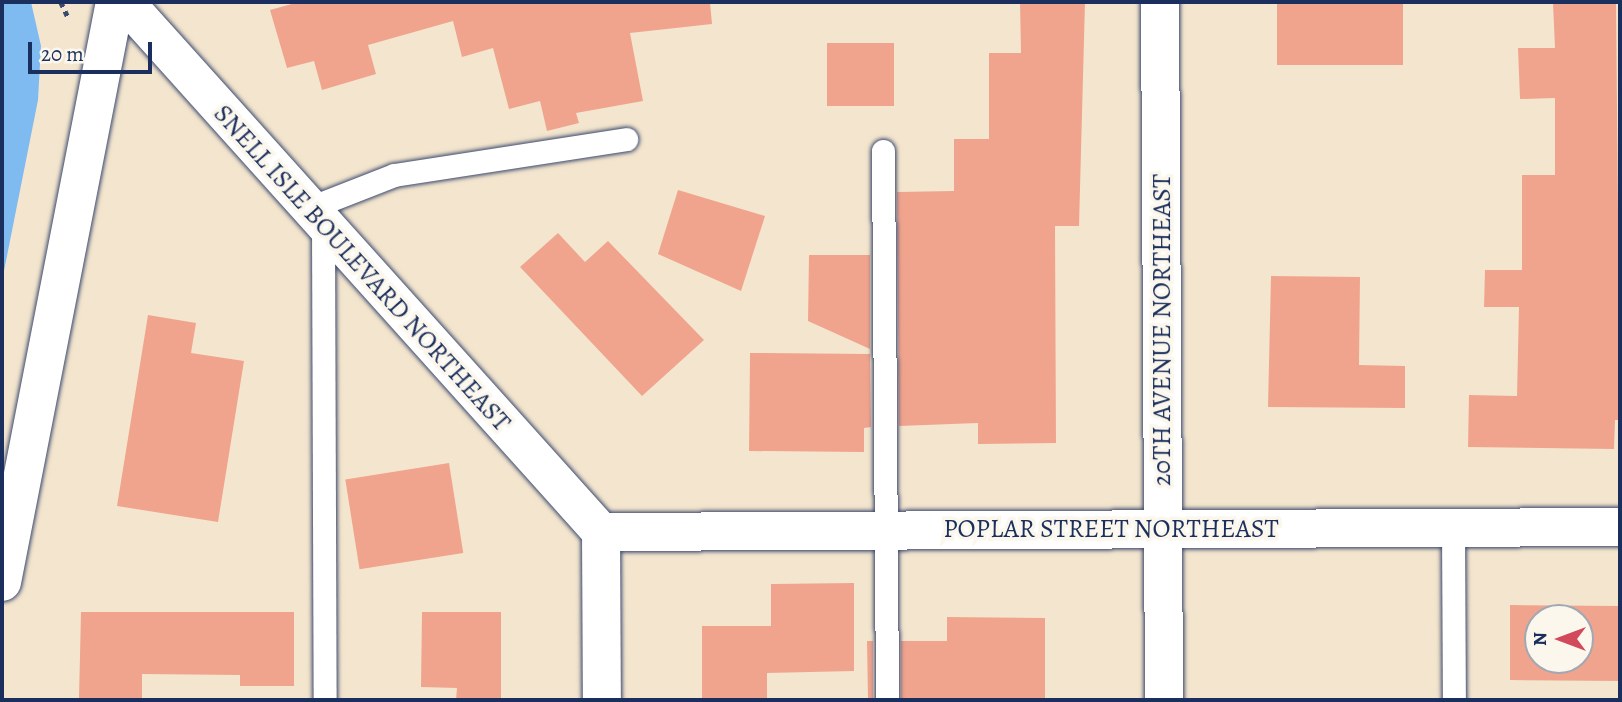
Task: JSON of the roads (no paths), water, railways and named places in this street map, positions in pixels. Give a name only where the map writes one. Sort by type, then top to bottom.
[{"type":"street","points":[[2,582],[115,2]]},
{"type":"street","name":"SNELL ISLE BOULEVARD NORTHEAST","points":[[125,2],[315,218],[601,532]]},
{"type":"street","name":"20TH AVENUE NORTHEAST","points":[[1160,2],[1164,700]]},
{"type":"street","name":"POPLAR STREET NORTHEAST","points":[[601,532],[1620,527]]},
{"type":"street","points":[[601,532],[602,700]]},
{"type":"lane","points":[[325,700],[315,218],[394,175],[626,139]]},
{"type":"lane","points":[[883,151],[887,700]]},
{"type":"lane","points":[[1453,527],[1454,700]]},
{"type":"water","points":[[2,2],[31,2],[41,46],[38,100],[2,281]]}]
